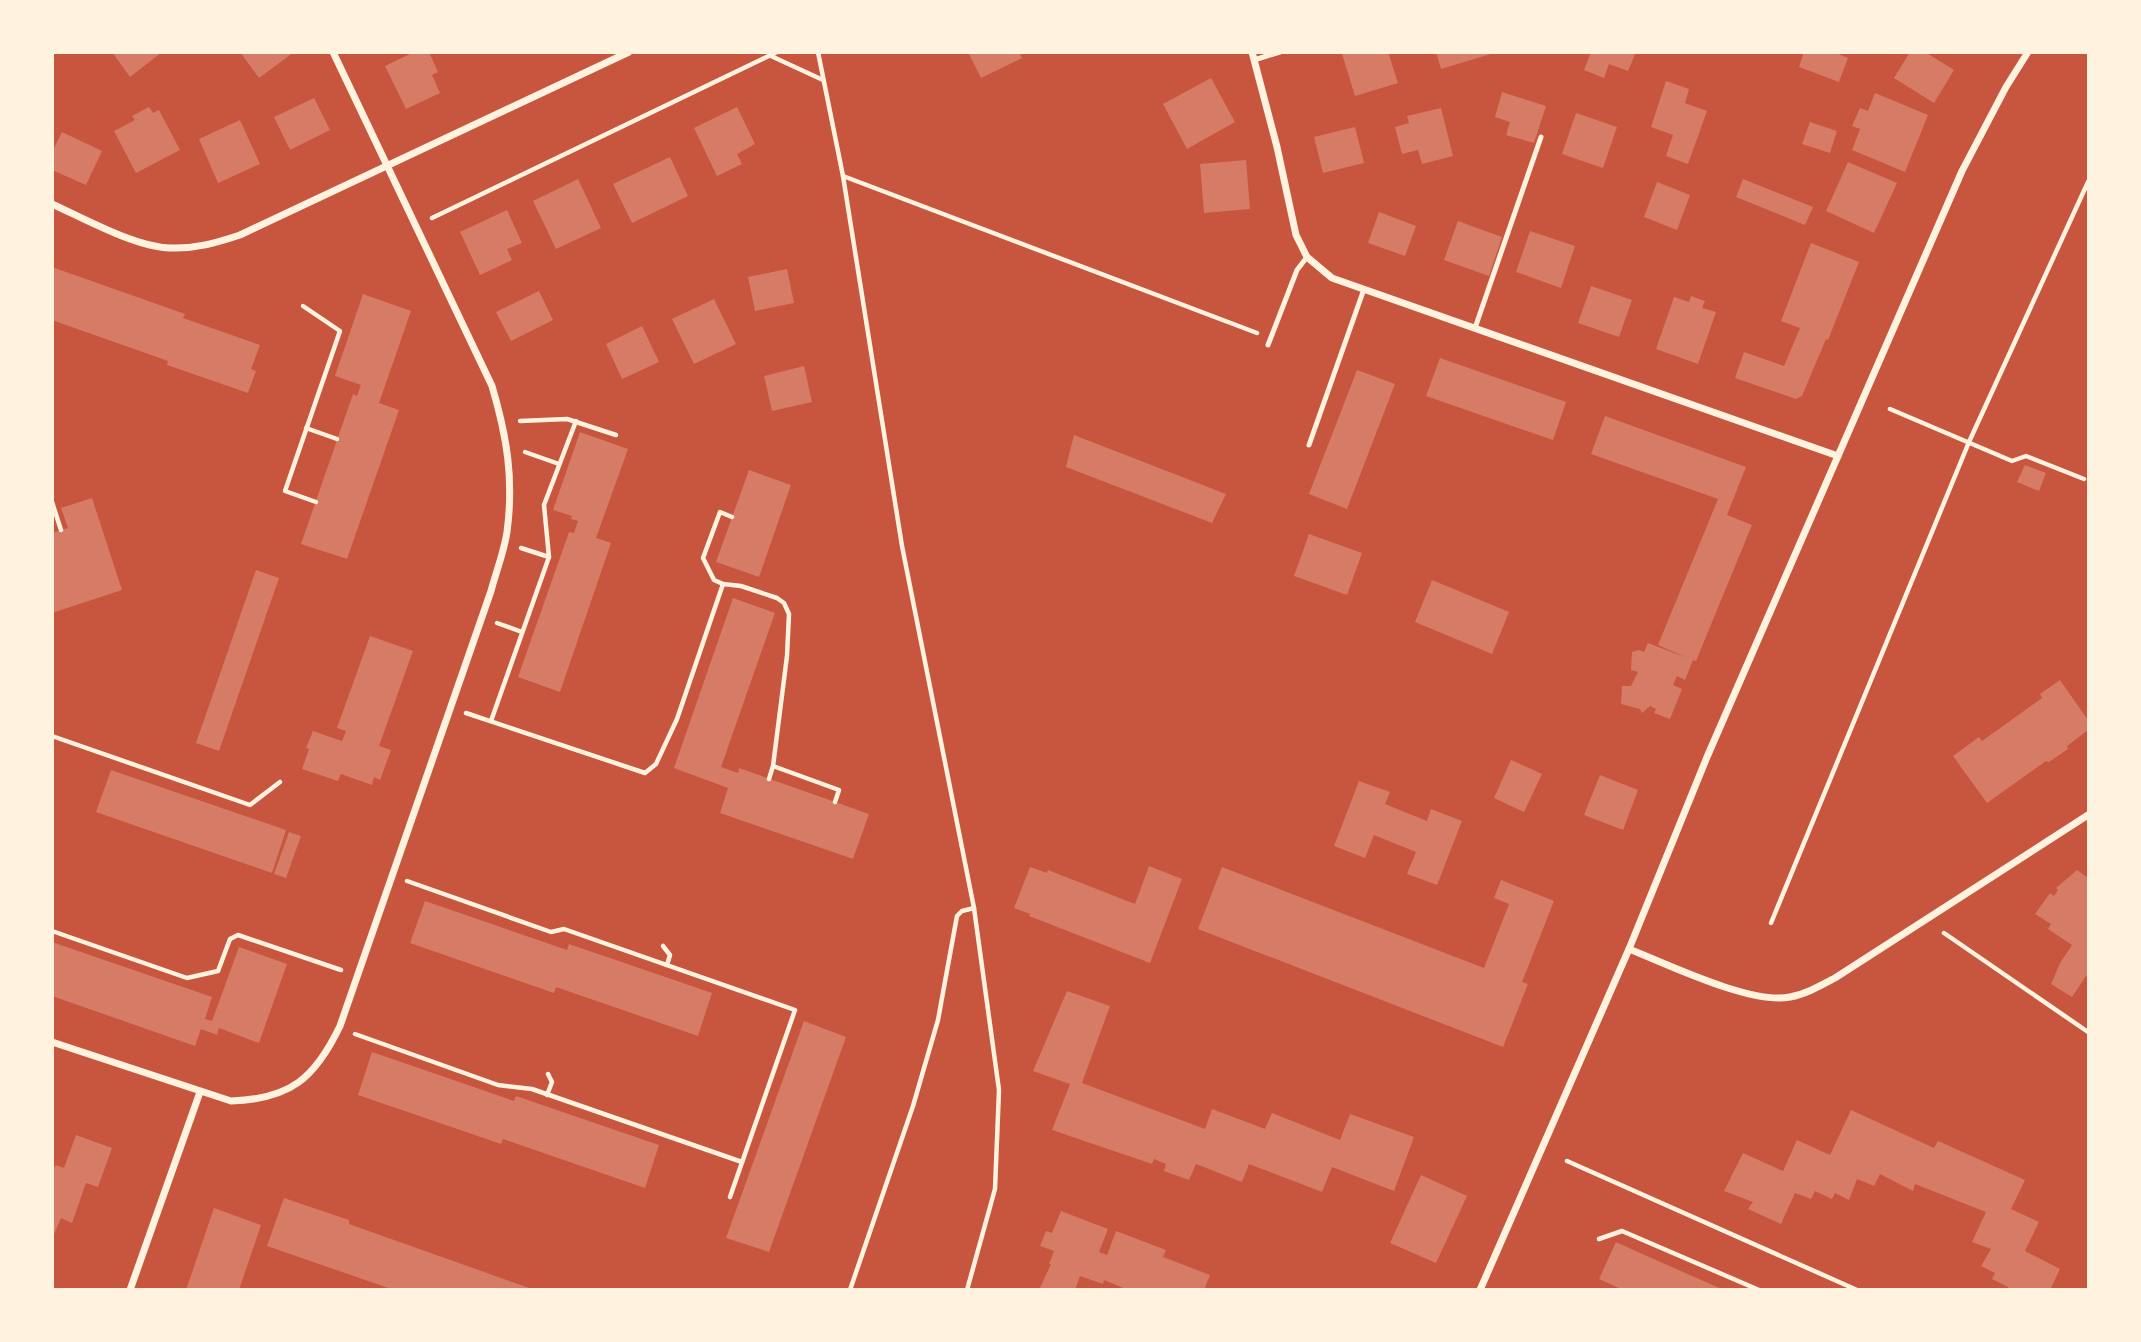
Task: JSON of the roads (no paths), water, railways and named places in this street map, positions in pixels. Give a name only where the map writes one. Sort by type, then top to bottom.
[{"type":"street","points":[[52,1042],[232,1101],[256,1101],[278,1094],[312,1071],[327,1054],[340,1026],[491,591],[507,534],[511,482],[505,432],[492,386],[333,52]]},
{"type":"street","points":[[52,204],[139,242],[168,248],[215,244],[240,235],[629,52]]},
{"type":"street","points":[[1479,1290],[1629,949],[1707,758],[1962,171],[2006,87],[2028,52]]},
{"type":"street","points":[[1253,56],[1296,235],[1307,257],[1332,278],[1838,456]]},
{"type":"street","points":[[1629,949],[1741,993],[1788,998],[1814,990],[1835,978],[2088,814]]},
{"type":"street","points":[[130,1290],[200,1092]]},
{"type":"lane","points":[[1253,56],[1280,52]]},
{"type":"lane","points":[[1475,328],[1541,137]]},
{"type":"lane","points":[[1270,342],[1297,270],[1307,257]]},
{"type":"lane","points":[[1310,445],[1364,289]]}]
